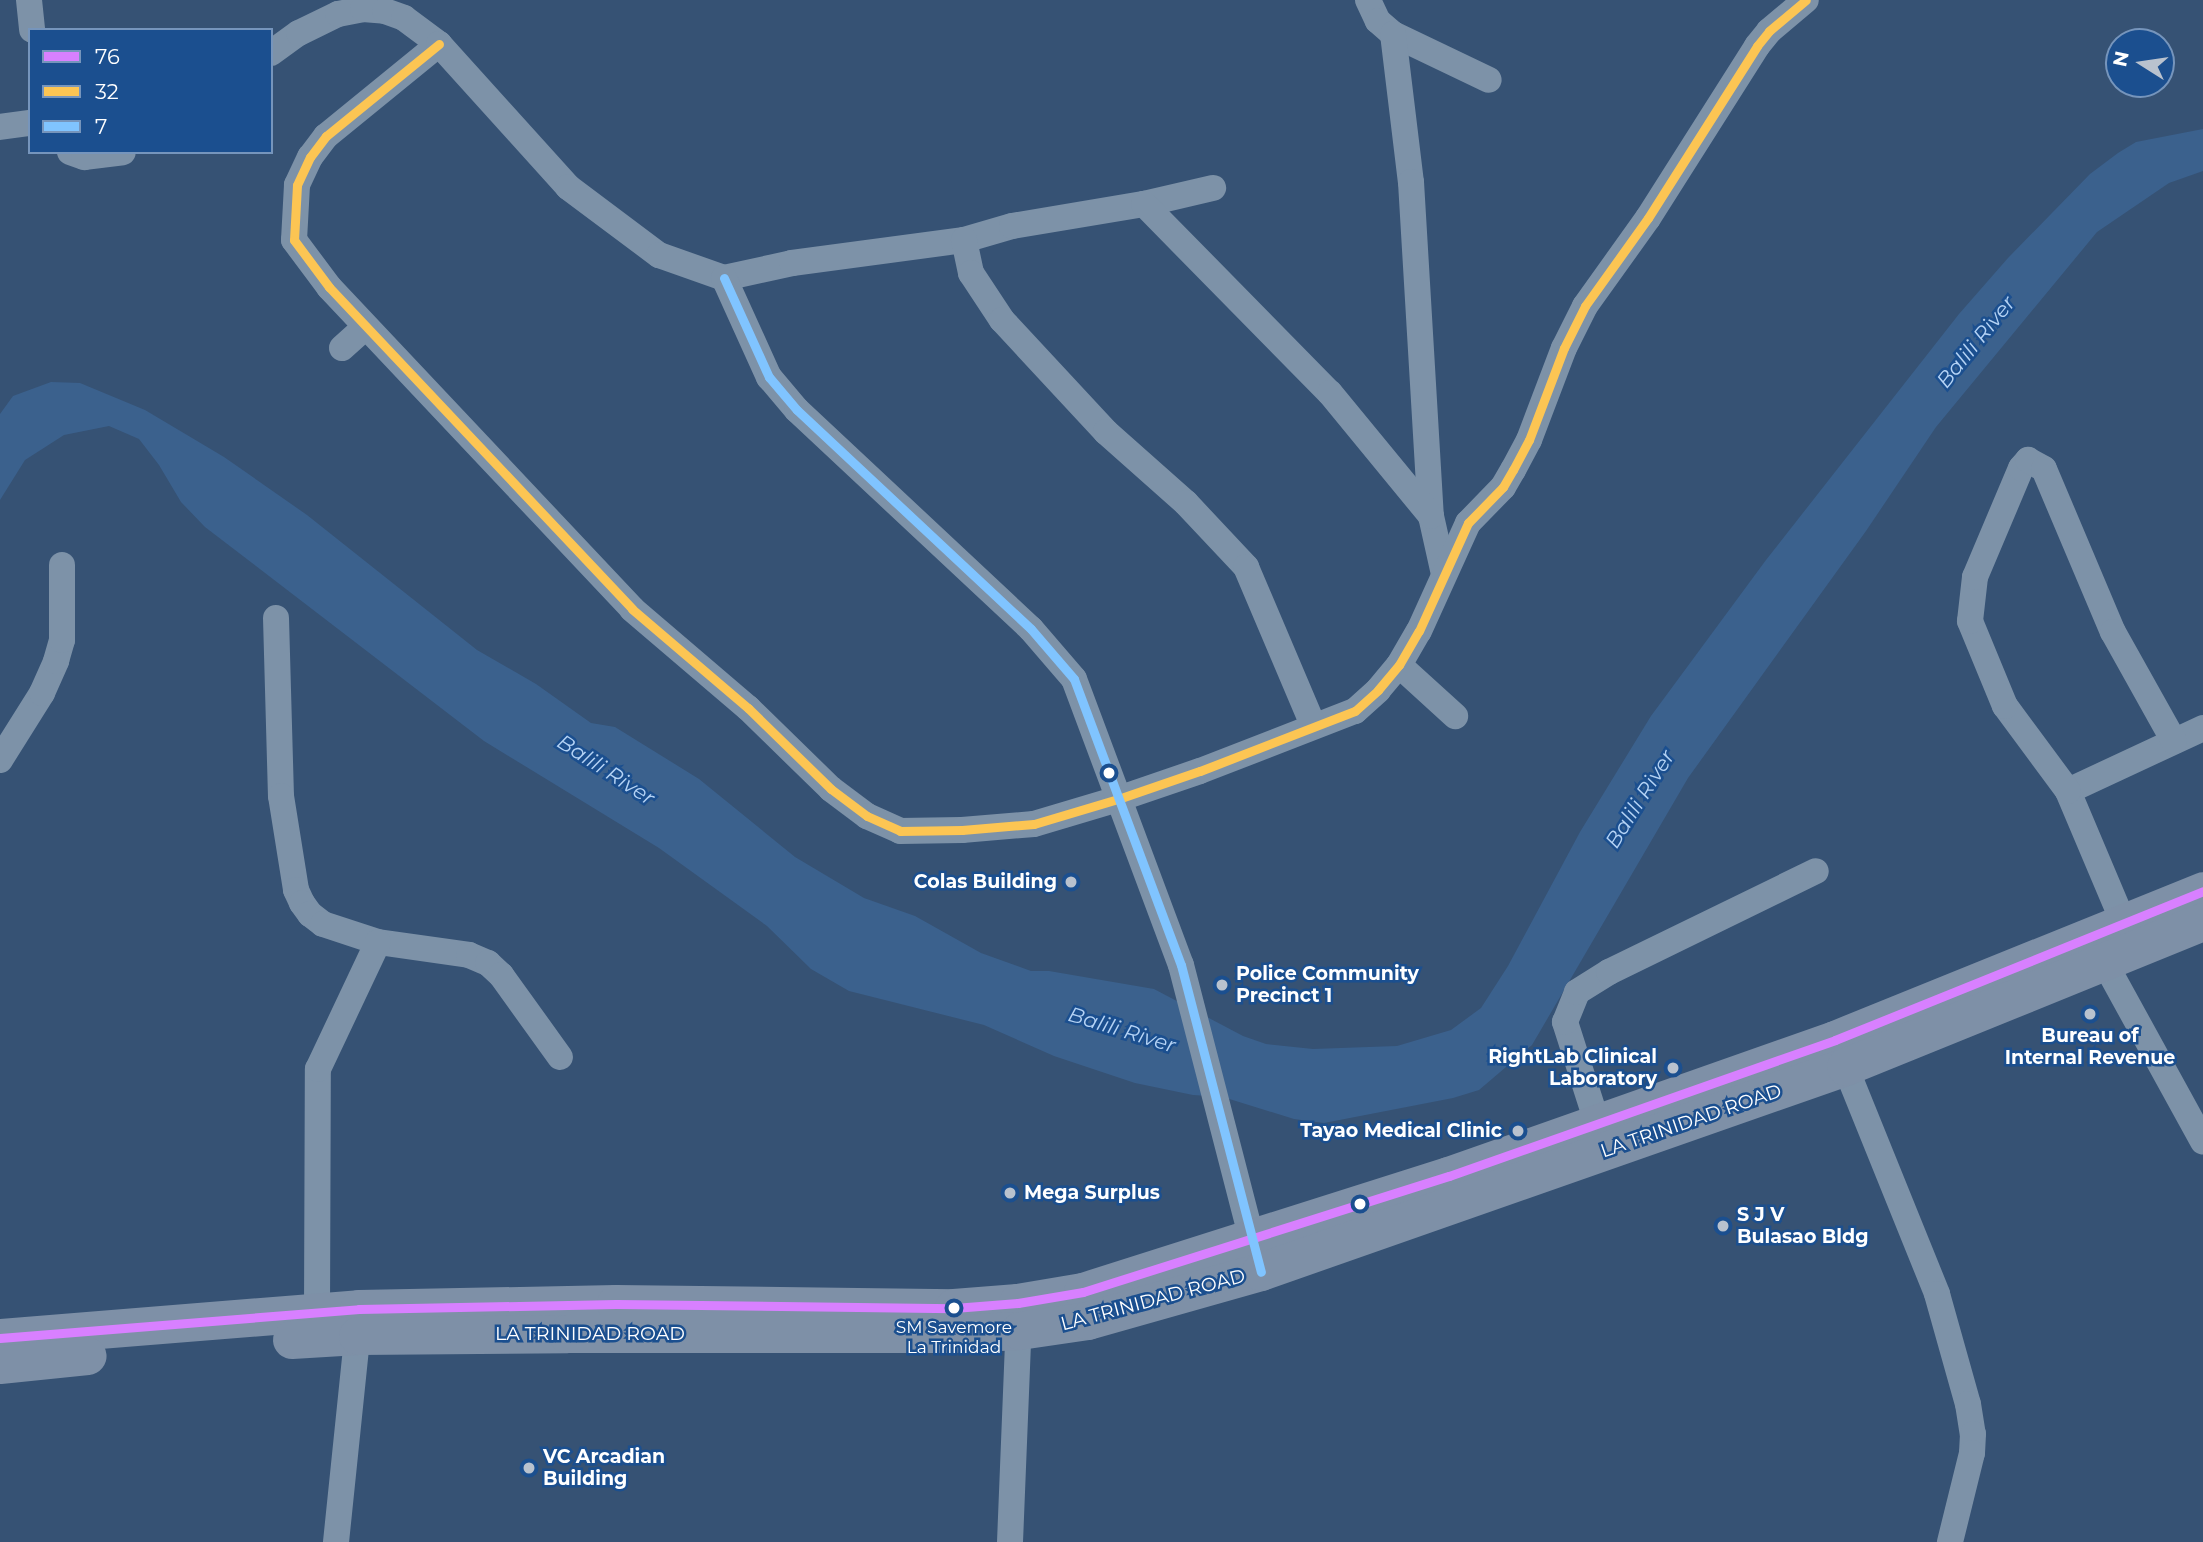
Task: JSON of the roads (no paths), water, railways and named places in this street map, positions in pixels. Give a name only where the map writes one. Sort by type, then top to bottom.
[{"type":"highway","name":"LA TRINIDAD ROAD","points":[[0,1365],[167,1349],[359,1322],[439,1321],[616,1304],[890,1308],[1088,1321],[1256,1255],[1840,1054],[2114,943],[2203,891]]},
{"type":"highway","name":"LA TRINIDAD ROAD","points":[[2114,943],[2203,922]]},
{"type":"highway","name":"LA TRINIDAD ROAD","points":[[0,1338],[317,1312],[359,1322]]},
{"type":"street","points":[[29,0],[32,28]]},
{"type":"street","points":[[1368,0],[1378,21],[1394,34],[1489,80]]},
{"type":"street","points":[[1769,31],[1770,18],[1786,0]]},
{"type":"street","points":[[439,44],[326,136],[310,157],[297,185],[294,240],[329,287],[365,327],[632,609],[748,708],[831,789],[867,816],[900,831],[962,830],[1034,824],[1121,798],[1200,771],[1313,725],[1355,711],[1399,665],[1419,631],[1468,523],[1503,487],[1513,470],[1529,440],[1559,359],[1586,306],[1648,218],[1769,31],[1806,0]]},
{"type":"street","points":[[273,52],[322,20],[363,9],[385,10],[404,18],[439,44],[568,187],[659,255],[724,278],[792,263],[964,240],[1012,226],[1144,204],[1213,188]]},
{"type":"street","points":[[1394,34],[1410,182],[1430,516],[1444,574]]},
{"type":"street","points":[[0,127],[28,123]]},
{"type":"street","points":[[76,154],[84,157],[107,154]]},
{"type":"street","points":[[1144,204],[1331,393],[1430,516]]},
{"type":"street","points":[[964,240],[971,273],[1002,320],[1106,432],[1186,503],[1246,567],[1313,725]]},
{"type":"street","points":[[724,278],[769,377],[797,410],[1031,629],[1074,679],[1121,798],[1181,965],[1256,1255]]},
{"type":"street","points":[[342,348],[365,327]]},
{"type":"street","points":[[2174,741],[2113,632],[2044,469],[2028,460],[2021,468],[1975,577],[1970,621],[2005,706],[2068,791],[2114,943],[2203,1142]]},
{"type":"street","points":[[0,760],[42,693],[56,661],[62,640],[62,565]]},
{"type":"street","points":[[276,618],[281,796],[296,890],[310,914],[323,923],[377,942],[469,955],[488,963],[501,975],[560,1057]]},
{"type":"street","points":[[1399,665],[1455,716]]},
{"type":"street","points":[[2068,791],[2203,728]]},
{"type":"street","points":[[1602,1137],[1565,1022],[1577,992],[1609,972],[1816,871]]},
{"type":"street","points":[[317,1312],[318,1069],[377,942]]},
{"type":"street","points":[[1840,1054],[1937,1294],[1968,1404],[1973,1434],[1972,1453],[1950,1542]]},
{"type":"street","points":[[1010,1542],[1019,1317]]},
{"type":"street","points":[[337,1542],[359,1322]]},
{"type":"water","name":"Balili River","points":[[2203,129],[2203,171],[2169,183],[2097,232],[1936,427],[1866,531],[1688,778],[1532,1045],[1479,1090],[1453,1098],[1324,1123],[1294,1119],[1223,1097],[1193,1095],[1135,1083],[1054,1056],[984,1025],[849,991],[811,969],[767,926],[659,848],[484,741],[205,527],[181,502],[159,465],[139,439],[109,426],[64,435],[25,460],[0,500],[0,414],[13,396],[51,382],[80,383],[145,410],[224,457],[307,515],[477,650],[536,684],[591,723],[615,727],[699,779],[795,857],[864,898],[915,916],[981,953],[1031,971],[1049,971],[1154,989],[1243,1036],[1266,1044],[1313,1049],[1397,1046],[1451,1030],[1481,1008],[1508,966],[1580,832],[1651,716],[1766,560],[1959,314],[2008,258],[2090,174],[2118,153],[2136,142]]},
{"type":"place","name":"Colas Building","points":[[1071,882]]},
{"type":"place","name":"Police Community Precinct 1","points":[[1222,985]]},
{"type":"place","name":"Bureau of Internal Revenue","points":[[2090,1014]]},
{"type":"place","name":"RightLab Clinical Laboratory","points":[[1673,1068]]},
{"type":"place","name":"Tayao Medical Clinic","points":[[1518,1131]]},
{"type":"place","name":"Mega Surplus","points":[[1010,1193]]},
{"type":"place","name":"S J V Bulasao Bldg","points":[[1723,1226]]},
{"type":"place","name":"SM Savemore La Trinidad","points":[[954,1308]]},
{"type":"place","name":"VC Arcadian Building","points":[[529,1468]]}]
